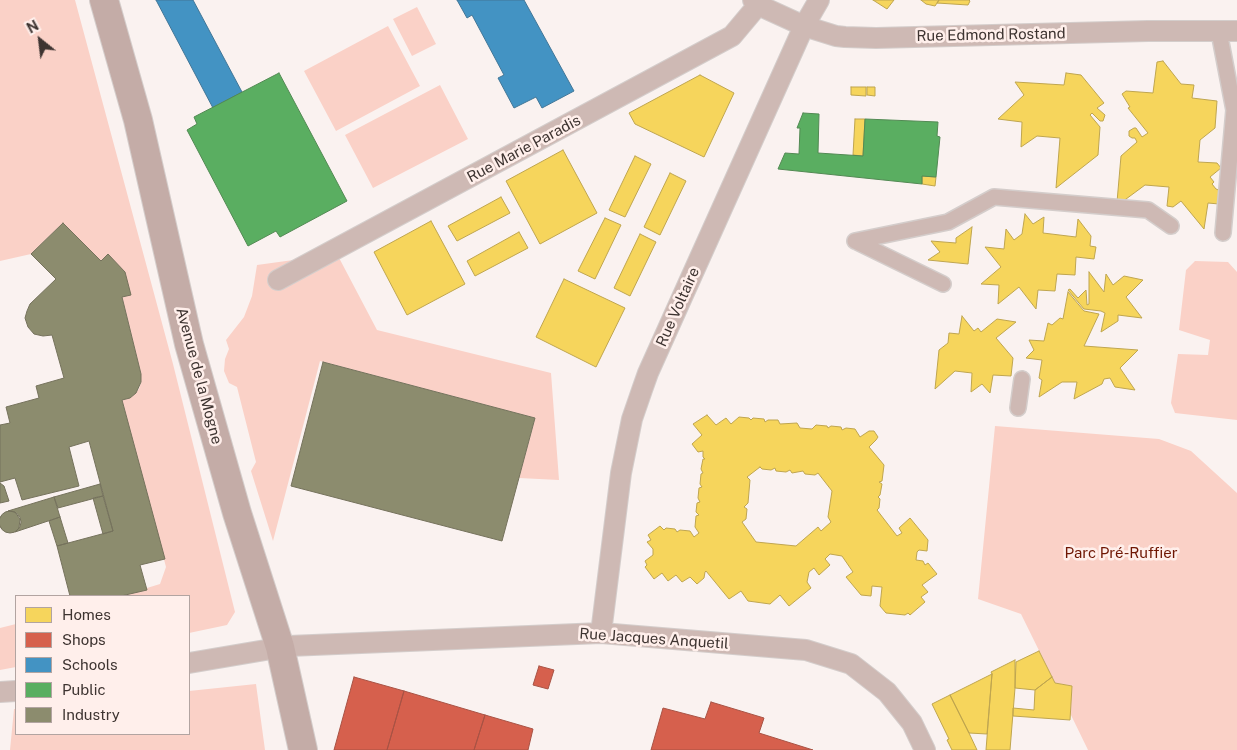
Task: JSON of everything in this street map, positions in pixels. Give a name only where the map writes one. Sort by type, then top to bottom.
[{"type":"main road","name":"Avenue de la Mogne","points":[[104,0],[138,120],[189,344],[237,513],[280,646],[303,750]]},
{"type":"street","name":"Rue Voltaire","points":[[601,633],[621,473],[632,419],[648,373],[804,26],[819,0]]},
{"type":"street","name":"Rue Edmond Rostand","points":[[755,2],[804,26],[836,36],[876,38],[1148,31],[1228,32]]},
{"type":"street","name":"Rue Marie Paradis","points":[[278,280],[732,36],[755,2]]},
{"type":"street","points":[[1223,233],[1234,110],[1228,32]]},
{"type":"street","points":[[943,284],[855,241],[948,222],[994,197],[1148,210],[1171,226]]},
{"type":"street","points":[[1018,408],[1022,380]]},
{"type":"street","name":"Rue Jacques Anquetil","points":[[190,663],[280,646],[601,633],[806,650],[851,664],[887,692],[912,723],[925,750]]},
{"type":"street","points":[[0,692],[15,691]]},
{"type":"green space","points":[[0,0],[75,0],[173,364],[235,612],[227,625],[190,633],[190,595],[124,595],[160,584],[166,567],[122,400],[130,398],[139,389],[141,374],[122,297],[108,254],[101,261],[63,223],[31,254],[0,261]]},
{"type":"green space","points":[[417,7],[436,44],[412,56],[393,19]]},
{"type":"green space","points":[[388,26],[420,86],[336,131],[304,71]]},
{"type":"green space","points":[[440,85],[468,139],[373,188],[345,135]]},
{"type":"green space","points":[[337,254],[377,330],[551,373],[559,480],[519,478],[535,418],[320,361],[273,541],[251,471],[256,462],[237,387],[229,383],[224,371],[225,359],[229,349],[226,340],[244,317],[252,296],[257,265]]},
{"type":"green space","points":[[1195,261],[1228,262],[1237,272],[1237,420],[1175,413],[1171,403],[1178,354],[1208,355],[1210,340],[1179,330],[1186,270]]},
{"type":"green space","name":"Parc Pré-Ruffier","points":[[995,426],[1159,439],[1191,451],[1237,493],[1237,750],[1088,750],[1070,713],[1072,686],[1055,683],[1021,614],[978,599]]},
{"type":"green space","points":[[15,624],[15,667],[0,670],[0,628]]},
{"type":"green space","points":[[256,684],[265,750],[10,750],[14,709],[15,735],[190,735],[190,691]]},
{"type":"building: Homes","points":[[873,0],[894,0],[887,9]]},
{"type":"building: Homes","points":[[921,0],[939,0],[935,6],[926,4]]},
{"type":"building: Homes","points":[[939,0],[970,1],[968,5],[937,3]]},
{"type":"building: Homes","points":[[1163,61],[1181,84],[1194,85],[1192,98],[1217,101],[1215,128],[1200,140],[1198,162],[1217,163],[1221,168],[1210,177],[1214,182],[1212,184],[1221,191],[1219,204],[1208,203],[1204,229],[1181,201],[1173,207],[1167,206],[1169,187],[1145,185],[1122,202],[1117,202],[1121,156],[1137,142],[1135,138],[1129,136],[1129,131],[1136,128],[1142,137],[1148,133],[1128,108],[1130,107],[1122,94],[1126,91],[1153,93],[1157,62]]},
{"type":"building: Homes","points":[[1066,73],[1081,75],[1104,103],[1097,108],[1105,115],[1103,121],[1100,121],[1092,113],[1090,115],[1100,127],[1098,155],[1056,188],[1060,138],[1037,136],[1021,147],[1022,122],[998,119],[1024,95],[1015,82],[1064,85]]},
{"type":"building: Homes","points":[[700,75],[734,93],[704,157],[635,124],[629,113]]},
{"type":"building: Homes","points":[[851,87],[866,87],[866,96],[851,95]]},
{"type":"building: Homes","points":[[867,87],[875,87],[875,96],[867,95]]},
{"type":"building: Homes","points":[[855,119],[865,119],[863,156],[853,155]]},
{"type":"building: Homes","points":[[563,150],[597,213],[540,244],[506,181]]},
{"type":"building: Homes","points":[[635,156],[651,164],[625,217],[609,210]]},
{"type":"building: Homes","points":[[670,173],[686,181],[660,235],[644,227]]},
{"type":"building: Homes","points":[[922,176],[936,177],[935,186],[922,184]]},
{"type":"building: Homes","points":[[501,197],[510,213],[457,241],[448,226]]},
{"type":"building: Homes","points":[[1025,214],[1033,224],[1044,217],[1043,233],[1076,237],[1078,219],[1091,236],[1090,246],[1096,247],[1094,259],[1076,257],[1075,275],[1057,274],[1055,291],[1038,290],[1036,309],[1019,287],[998,304],[999,285],[981,284],[1001,267],[985,247],[1004,249],[1006,229],[1014,240],[1022,234]]},
{"type":"building: Homes","points":[[605,218],[621,225],[595,279],[578,271]]},
{"type":"building: Homes","points":[[431,221],[465,284],[407,315],[374,252]]},
{"type":"building: Homes","points":[[972,227],[968,264],[928,260],[940,252],[931,241],[956,243],[956,238]]},
{"type":"building: Homes","points":[[519,232],[528,248],[475,276],[467,261]]},
{"type":"building: Homes","points":[[640,234],[656,242],[630,296],[614,288]]},
{"type":"building: Homes","points":[[1089,272],[1104,292],[1106,274],[1113,285],[1124,276],[1143,280],[1126,297],[1142,318],[1118,315],[1118,321],[1101,332],[1105,313],[1084,309],[1068,290],[1070,289],[1078,298],[1086,290],[1087,305],[1089,304]]},
{"type":"building: Homes","points":[[564,279],[625,308],[596,367],[536,337]]},
{"type":"building: Homes","points":[[1068,292],[1084,311],[1099,314],[1084,346],[1138,350],[1120,368],[1135,390],[1115,387],[1110,378],[1104,379],[1102,384],[1074,399],[1077,382],[1062,382],[1039,397],[1042,380],[1039,378],[1042,360],[1026,358],[1034,350],[1029,340],[1044,341],[1048,323],[1052,325],[1060,318],[1063,319]]},
{"type":"building: Homes","points":[[962,316],[974,331],[978,328],[981,332],[997,319],[1016,322],[996,338],[1013,358],[1011,376],[993,375],[990,393],[982,384],[971,392],[972,373],[955,371],[935,389],[939,350],[948,343],[949,333],[959,334]]},
{"type":"building: Homes","points":[[707,415],[716,425],[726,418],[731,424],[739,417],[751,420],[753,418],[764,419],[765,422],[768,420],[778,420],[780,424],[797,423],[800,428],[812,429],[816,425],[827,426],[828,428],[831,426],[841,427],[842,430],[846,428],[855,429],[860,437],[869,431],[874,431],[878,437],[869,447],[884,465],[882,481],[879,482],[882,484],[878,497],[880,499],[879,508],[877,510],[897,536],[902,533],[899,528],[910,518],[928,540],[927,551],[919,550],[916,560],[923,561],[925,565],[928,563],[937,574],[922,585],[928,592],[921,597],[925,602],[910,615],[908,613],[905,615],[886,613],[880,606],[882,587],[872,586],[871,596],[861,595],[846,577],[853,572],[842,556],[830,554],[825,559],[830,565],[819,575],[814,568],[809,572],[807,582],[811,588],[789,606],[780,595],[770,604],[748,601],[741,591],[729,599],[706,571],[704,578],[697,584],[690,577],[682,582],[676,575],[668,581],[662,573],[654,579],[645,567],[647,565],[645,561],[653,555],[653,549],[647,542],[651,540],[648,535],[660,526],[664,530],[666,528],[675,529],[677,532],[680,530],[690,531],[694,537],[699,533],[695,527],[696,516],[699,515],[696,512],[697,503],[700,502],[698,498],[699,488],[702,487],[700,484],[701,474],[703,473],[701,469],[703,459],[705,459],[703,451],[698,452],[692,444],[702,435],[693,424]],"holes":[[[760,467],[771,470],[775,468],[776,471],[786,472],[790,470],[792,473],[803,471],[805,474],[815,475],[818,473],[832,491],[828,517],[831,522],[821,531],[818,527],[796,546],[756,542],[742,522],[746,519],[747,509],[744,507],[748,503],[750,480],[747,477]]]},
{"type":"building: Homes","points":[[1039,651],[1052,677],[1035,690],[1015,688],[1016,662]]},
{"type":"building: Homes","points":[[1015,660],[1015,688],[1010,750],[986,750],[991,672]]},
{"type":"building: Homes","points":[[992,674],[987,734],[969,733],[950,695]]},
{"type":"building: Homes","points":[[1052,677],[1055,683],[1072,686],[1070,720],[1013,716],[1013,708],[1034,710],[1035,690]]},
{"type":"building: Homes","points":[[950,695],[977,750],[952,750],[947,740],[949,739],[932,704]]},
{"type":"building: Shops","points":[[539,666],[554,670],[548,689],[533,685]]},
{"type":"building: Shops","points":[[354,677],[404,691],[387,750],[334,750]]},
{"type":"building: Shops","points":[[404,691],[485,715],[474,750],[387,750]]},
{"type":"building: Shops","points":[[711,702],[764,718],[759,733],[813,750],[651,750],[663,708],[705,719]]},
{"type":"building: Shops","points":[[485,715],[533,729],[528,750],[474,750]]},
{"type":"building: Schools","points":[[156,0],[193,0],[242,92],[213,108]]},
{"type":"building: Schools","points":[[457,0],[524,0],[574,91],[542,108],[536,97],[514,108],[498,78],[504,75],[472,15],[467,18]]},
{"type":"building: Public","points":[[279,73],[347,201],[280,237],[276,231],[248,246],[187,130],[197,124],[194,117]]},
{"type":"building: Public","points":[[803,113],[819,114],[818,153],[863,156],[865,119],[938,122],[937,136],[940,137],[936,177],[922,176],[922,184],[778,169],[785,153],[799,154],[800,128],[797,128]]},
{"type":"building: Industry","points":[[63,223],[101,261],[108,254],[125,272],[131,295],[122,297],[141,374],[141,382],[136,393],[130,398],[122,400],[165,559],[140,565],[147,590],[125,595],[70,595],[57,546],[113,531],[89,441],[69,447],[79,486],[22,500],[15,478],[0,482],[0,425],[10,423],[6,407],[39,398],[36,386],[64,378],[52,335],[34,334],[28,327],[25,318],[30,304],[56,279],[31,254]]},
{"type":"building: Industry","points":[[323,362],[535,418],[502,541],[291,486]]},
{"type":"building: Industry","points":[[0,483],[4,486],[9,501],[0,503]]},
{"type":"building: Industry","points":[[100,484],[103,496],[58,508],[54,497]]},
{"type":"building: Industry","points":[[103,496],[113,531],[103,534],[93,498]]},
{"type":"building: Industry","points":[[54,497],[60,517],[15,532],[19,528],[20,519],[15,512],[8,511]]},
{"type":"building: Industry","points":[[10,511],[18,514],[21,522],[18,530],[10,533],[2,530],[-1,522],[2,514]]},
{"type":"building: Industry","points":[[60,517],[68,543],[57,546],[49,521]]}]
